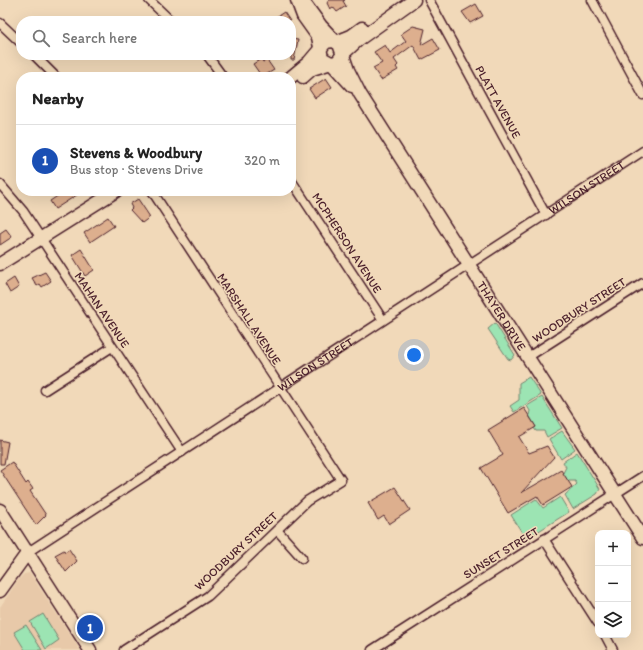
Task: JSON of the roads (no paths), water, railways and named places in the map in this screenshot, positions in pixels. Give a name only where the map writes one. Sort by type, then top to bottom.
[{"type":"street","points":[[149,0],[166,16]]},
{"type":"street","points":[[297,0],[303,16],[318,37],[322,58],[331,63]]},
{"type":"street","points":[[302,0],[322,28],[342,47],[343,54]]},
{"type":"street","points":[[296,82],[303,78],[312,69],[337,62],[343,54],[396,12],[414,0]]},
{"type":"street","name":"PLATT AVENUE","points":[[430,0],[546,215]]},
{"type":"street","points":[[592,0],[643,95]]},
{"type":"street","points":[[296,72],[321,50],[326,42],[336,42],[351,36],[372,21],[396,12]]},
{"type":"street","points":[[0,23],[16,38]]},
{"type":"street","name":"THAYER DRIVE","points":[[343,54],[360,94],[468,266],[528,357],[643,538]]},
{"type":"street","points":[[39,60],[51,72]]},
{"type":"street","points":[[211,60],[219,72]]},
{"type":"street","name":"THAYER DRIVE","points":[[331,63],[360,94]]},
{"type":"street","name":"WILSON STREET","points":[[0,592],[28,552],[643,151]]},
{"type":"street","name":"MAHAN AVENUE","points":[[0,184],[23,210],[41,240],[182,452]]},
{"type":"street","name":"MCPHERSON AVENUE","points":[[296,188],[383,320]]},
{"type":"street","points":[[0,264],[41,240],[108,196]]},
{"type":"street","name":"MARSHALL AVENUE","points":[[155,196],[280,389],[341,480]]},
{"type":"street","name":"WOODBURY STREET","points":[[528,357],[643,283]]},
{"type":"street","points":[[45,390],[112,347]]},
{"type":"street","name":"SUNSET STREET","points":[[374,649],[643,476]]},
{"type":"street","name":"WOODBURY STREET","points":[[124,650],[208,596],[307,501],[341,480]]},
{"type":"street","points":[[0,510],[90,650]]},
{"type":"street","points":[[277,530],[302,558]]},
{"type":"street","points":[[544,539],[595,618]]},
{"type":"street","points":[[607,638],[613,650]]},
{"type":"place","name":"Stevens & Woodbury","points":[[90,628]]}]
